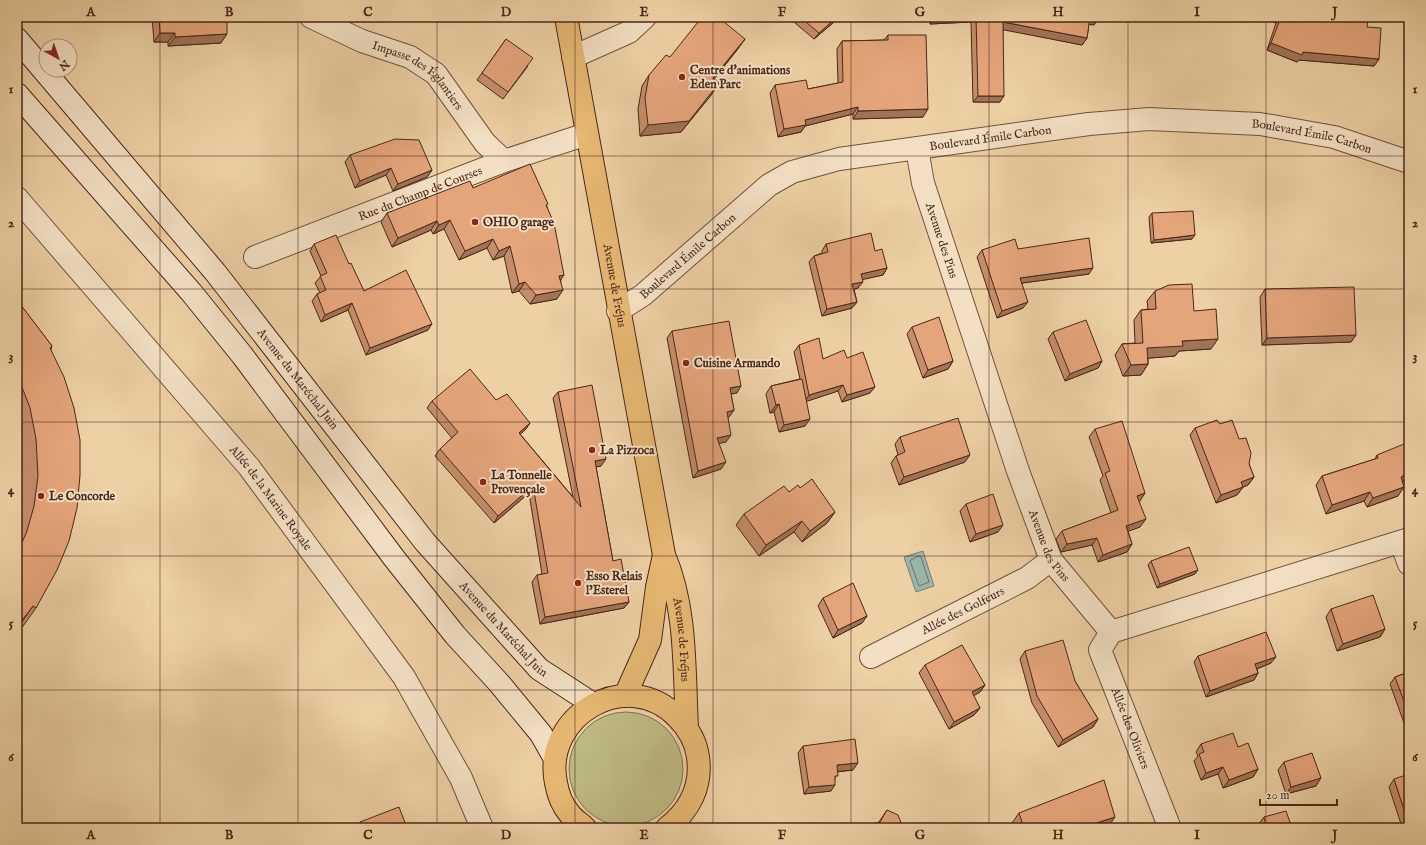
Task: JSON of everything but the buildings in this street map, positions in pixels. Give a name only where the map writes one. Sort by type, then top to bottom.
[{"type":"main road","name":"Avenue de Fréjus","points":[[566,17],[618,311],[664,555],[673,577],[682,635],[687,728]]},
{"type":"main road","name":"Avenue de Fréjus","points":[[625,696],[650,640],[657,587],[664,555]]},
{"type":"main road","points":[[584,828],[569,813],[558,794],[554,773],[554,757],[563,732],[576,717],[593,704],[609,698],[625,696],[649,699],[670,710],[687,728],[697,750],[699,768],[697,786],[690,803],[677,825]]},
{"type":"street","name":"Impasse des Églantiers","points":[[311,17],[362,41],[410,57],[436,74],[485,143],[504,161]]},
{"type":"street","points":[[573,57],[629,32],[646,17]]},
{"type":"street","name":"Avenue du Maréchal Juin","points":[[17,39],[215,272],[425,542],[539,669],[593,704]]},
{"type":"street","points":[[17,94],[190,292],[242,355],[394,558],[455,635],[499,683],[541,734],[554,757]]},
{"type":"street","name":"Boulevard Émile Carbon","points":[[618,311],[643,295],[769,185],[792,172],[839,159],[1089,124],[1149,119],[1260,124],[1334,137],[1409,162]]},
{"type":"street","name":"Rue du Champ de Courses","points":[[255,257],[504,161],[587,134]]},
{"type":"street","name":"Avenue des Pins","points":[[917,149],[923,183],[1018,471],[1052,560],[1112,632]]},
{"type":"street","name":"Allée de la Marine Royale","points":[[17,198],[246,462],[404,677],[461,778],[482,828]]},
{"type":"street","points":[[1112,632],[1405,541],[1409,564]]},
{"type":"street","name":"Allée des Golfeurs","points":[[871,657],[1027,578],[1052,560]]},
{"type":"street","name":"Allée des Oliviers","points":[[1112,632],[1100,650],[1169,826]]},
{"type":"shaded area","points":[[626,712],[648,716],[667,728],[679,747],[683,769],[679,791],[667,810],[648,822],[626,826],[604,822],[585,810],[573,791],[569,769],[573,747],[585,728],[604,716]]},
{"type":"water","points":[[923,551],[934,586],[916,592],[904,557]]},
{"type":"place","name":"Centre d'animations Eden Parc","points":[[682,77]]},
{"type":"place","name":"OHIO garage","points":[[475,222]]},
{"type":"place","name":"Cuisine Armando","points":[[686,363]]},
{"type":"place","name":"La Pizzoca","points":[[592,450]]},
{"type":"place","name":"La Tonnelle Provençale","points":[[483,482]]},
{"type":"place","name":"Le Concorde","points":[[41,496]]},
{"type":"place","name":"Esso Relais l’Esterel","points":[[578,583]]}]
